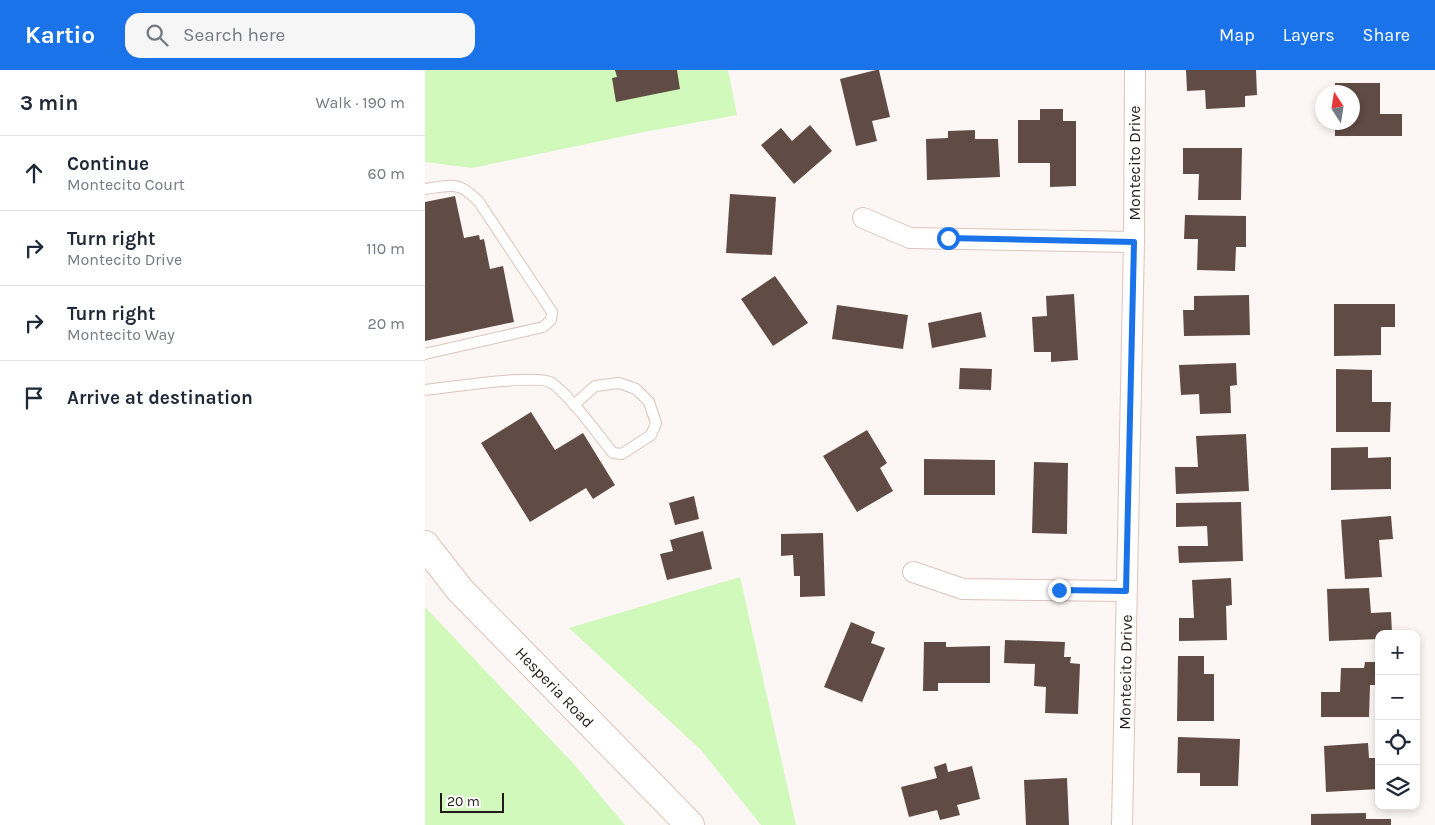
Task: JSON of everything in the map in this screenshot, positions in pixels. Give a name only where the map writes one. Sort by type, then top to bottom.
[{"type":"main road","name":"Hesperia Road","points":[[425,545],[460,590],[690,825]]},
{"type":"street","name":"Montecito Drive","points":[[1122,825],[1134,242],[1135,70]]},
{"type":"street","points":[[863,218],[910,238],[1134,242]]},
{"type":"street","points":[[913,572],[963,588],[1126,591]]},
{"type":"lane","points":[[425,189],[451,185],[466,189],[479,202],[552,312],[551,320],[543,327],[425,354]]},
{"type":"lane","points":[[425,390],[528,379],[550,382],[574,405],[613,453],[622,454],[651,435],[656,424],[649,402],[636,389],[619,383],[595,386],[574,405]]},
{"type":"green space","points":[[425,70],[728,70],[737,115],[639,133],[472,168],[425,162]]},
{"type":"green space","points":[[740,577],[796,825],[761,825],[701,750],[569,628]]},
{"type":"green space","points":[[425,607],[572,762],[625,825],[425,825]]},
{"type":"building","points":[[615,70],[677,70],[680,89],[616,102],[612,78],[617,77]]},
{"type":"building","points":[[879,70],[890,117],[872,121],[877,141],[856,146],[840,79]]},
{"type":"building","points":[[1186,70],[1256,70],[1257,95],[1245,96],[1245,107],[1206,109],[1205,90],[1187,91]]},
{"type":"building","points":[[1335,83],[1380,83],[1380,114],[1402,114],[1402,136],[1335,136],[1335,130],[1360,130],[1360,85],[1335,85]]},
{"type":"building","points":[[1040,109],[1063,109],[1063,121],[1076,121],[1076,186],[1050,187],[1050,163],[1018,163],[1018,120],[1040,120]]},
{"type":"building","points":[[810,125],[832,151],[794,184],[761,145],[781,128],[792,141]]},
{"type":"building","points":[[975,130],[975,139],[998,139],[1000,177],[927,180],[926,139],[948,138],[948,131]]},
{"type":"building","points":[[1183,148],[1242,148],[1241,200],[1198,200],[1199,174],[1183,174]]},
{"type":"building","points":[[730,194],[776,197],[772,255],[726,253]]},
{"type":"building","points":[[455,196],[464,238],[479,235],[480,240],[484,239],[490,269],[503,266],[514,322],[425,341],[425,202]]},
{"type":"building","points":[[1185,215],[1246,216],[1246,247],[1236,247],[1235,271],[1197,270],[1198,239],[1184,239]]},
{"type":"building","points":[[775,276],[808,323],[773,346],[741,299]]},
{"type":"building","points":[[1074,294],[1078,360],[1051,362],[1051,352],[1034,352],[1032,317],[1047,316],[1046,296]]},
{"type":"building","points":[[1249,295],[1250,335],[1184,336],[1183,310],[1194,310],[1194,296]]},
{"type":"building","points":[[1334,304],[1395,304],[1395,327],[1381,327],[1381,355],[1334,356]]},
{"type":"building","points":[[837,305],[908,315],[903,349],[832,339]]},
{"type":"building","points":[[981,312],[986,337],[932,348],[928,323]]},
{"type":"building","points":[[1236,363],[1237,385],[1230,386],[1231,413],[1200,414],[1199,394],[1181,395],[1179,365]]},
{"type":"building","points":[[960,368],[992,369],[991,390],[959,389]]},
{"type":"building","points":[[1336,369],[1372,370],[1372,402],[1391,402],[1390,432],[1336,432]]},
{"type":"building","points":[[531,412],[555,450],[583,433],[615,485],[593,499],[586,488],[530,522],[481,443]]},
{"type":"building","points":[[867,430],[887,463],[880,468],[893,491],[857,512],[823,456]]},
{"type":"building","points":[[1246,434],[1249,491],[1176,494],[1175,467],[1198,467],[1196,436]]},
{"type":"building","points":[[1368,447],[1368,458],[1391,457],[1391,489],[1331,490],[1331,448]]},
{"type":"building","points":[[924,459],[995,460],[995,495],[924,495]]},
{"type":"building","points":[[1034,462],[1068,463],[1067,534],[1032,533]]},
{"type":"building","points":[[694,496],[699,519],[675,525],[669,503]]},
{"type":"building","points":[[1241,502],[1243,561],[1179,563],[1178,546],[1208,546],[1207,526],[1176,527],[1176,503]]},
{"type":"building","points":[[1391,516],[1393,539],[1379,540],[1382,577],[1345,579],[1341,520]]},
{"type":"building","points":[[703,531],[712,569],[667,580],[660,554],[673,551],[670,540]]},
{"type":"building","points":[[823,533],[825,596],[800,597],[800,576],[794,576],[793,555],[781,556],[781,534]]},
{"type":"building","points":[[1231,578],[1232,605],[1226,606],[1227,640],[1179,641],[1179,618],[1194,618],[1192,580]]},
{"type":"building","points":[[1369,588],[1371,613],[1391,612],[1392,630],[1375,630],[1375,639],[1329,641],[1327,589]]},
{"type":"building","points":[[851,622],[875,632],[871,643],[885,648],[862,702],[824,687]]},
{"type":"building","points":[[1005,640],[1065,642],[1064,657],[1071,657],[1070,663],[1080,664],[1078,714],[1045,713],[1046,687],[1034,686],[1035,664],[1004,663]]},
{"type":"building","points":[[924,642],[946,642],[946,647],[990,646],[990,683],[938,683],[938,691],[923,691]]},
{"type":"building","points":[[1178,656],[1204,656],[1204,674],[1214,674],[1214,721],[1177,721]]},
{"type":"building","points":[[1365,662],[1375,662],[1375,685],[1370,685],[1369,717],[1321,717],[1321,692],[1340,692],[1341,668],[1364,668]]},
{"type":"building","points":[[1178,737],[1240,739],[1238,786],[1200,786],[1200,773],[1177,773]]},
{"type":"building","points":[[1368,743],[1369,758],[1375,758],[1375,789],[1326,792],[1324,746]]},
{"type":"building","points":[[946,763],[948,772],[972,766],[980,799],[957,805],[960,815],[940,820],[937,810],[909,817],[901,787],[937,778],[934,767]]},
{"type":"building","points":[[1067,778],[1069,825],[1026,825],[1024,780]]},
{"type":"building","points":[[1366,813],[1366,819],[1391,819],[1391,825],[1311,825],[1311,814]]},
{"type":"route","points":[[948,238],[1134,242],[1126,591],[1059,590]]}]
